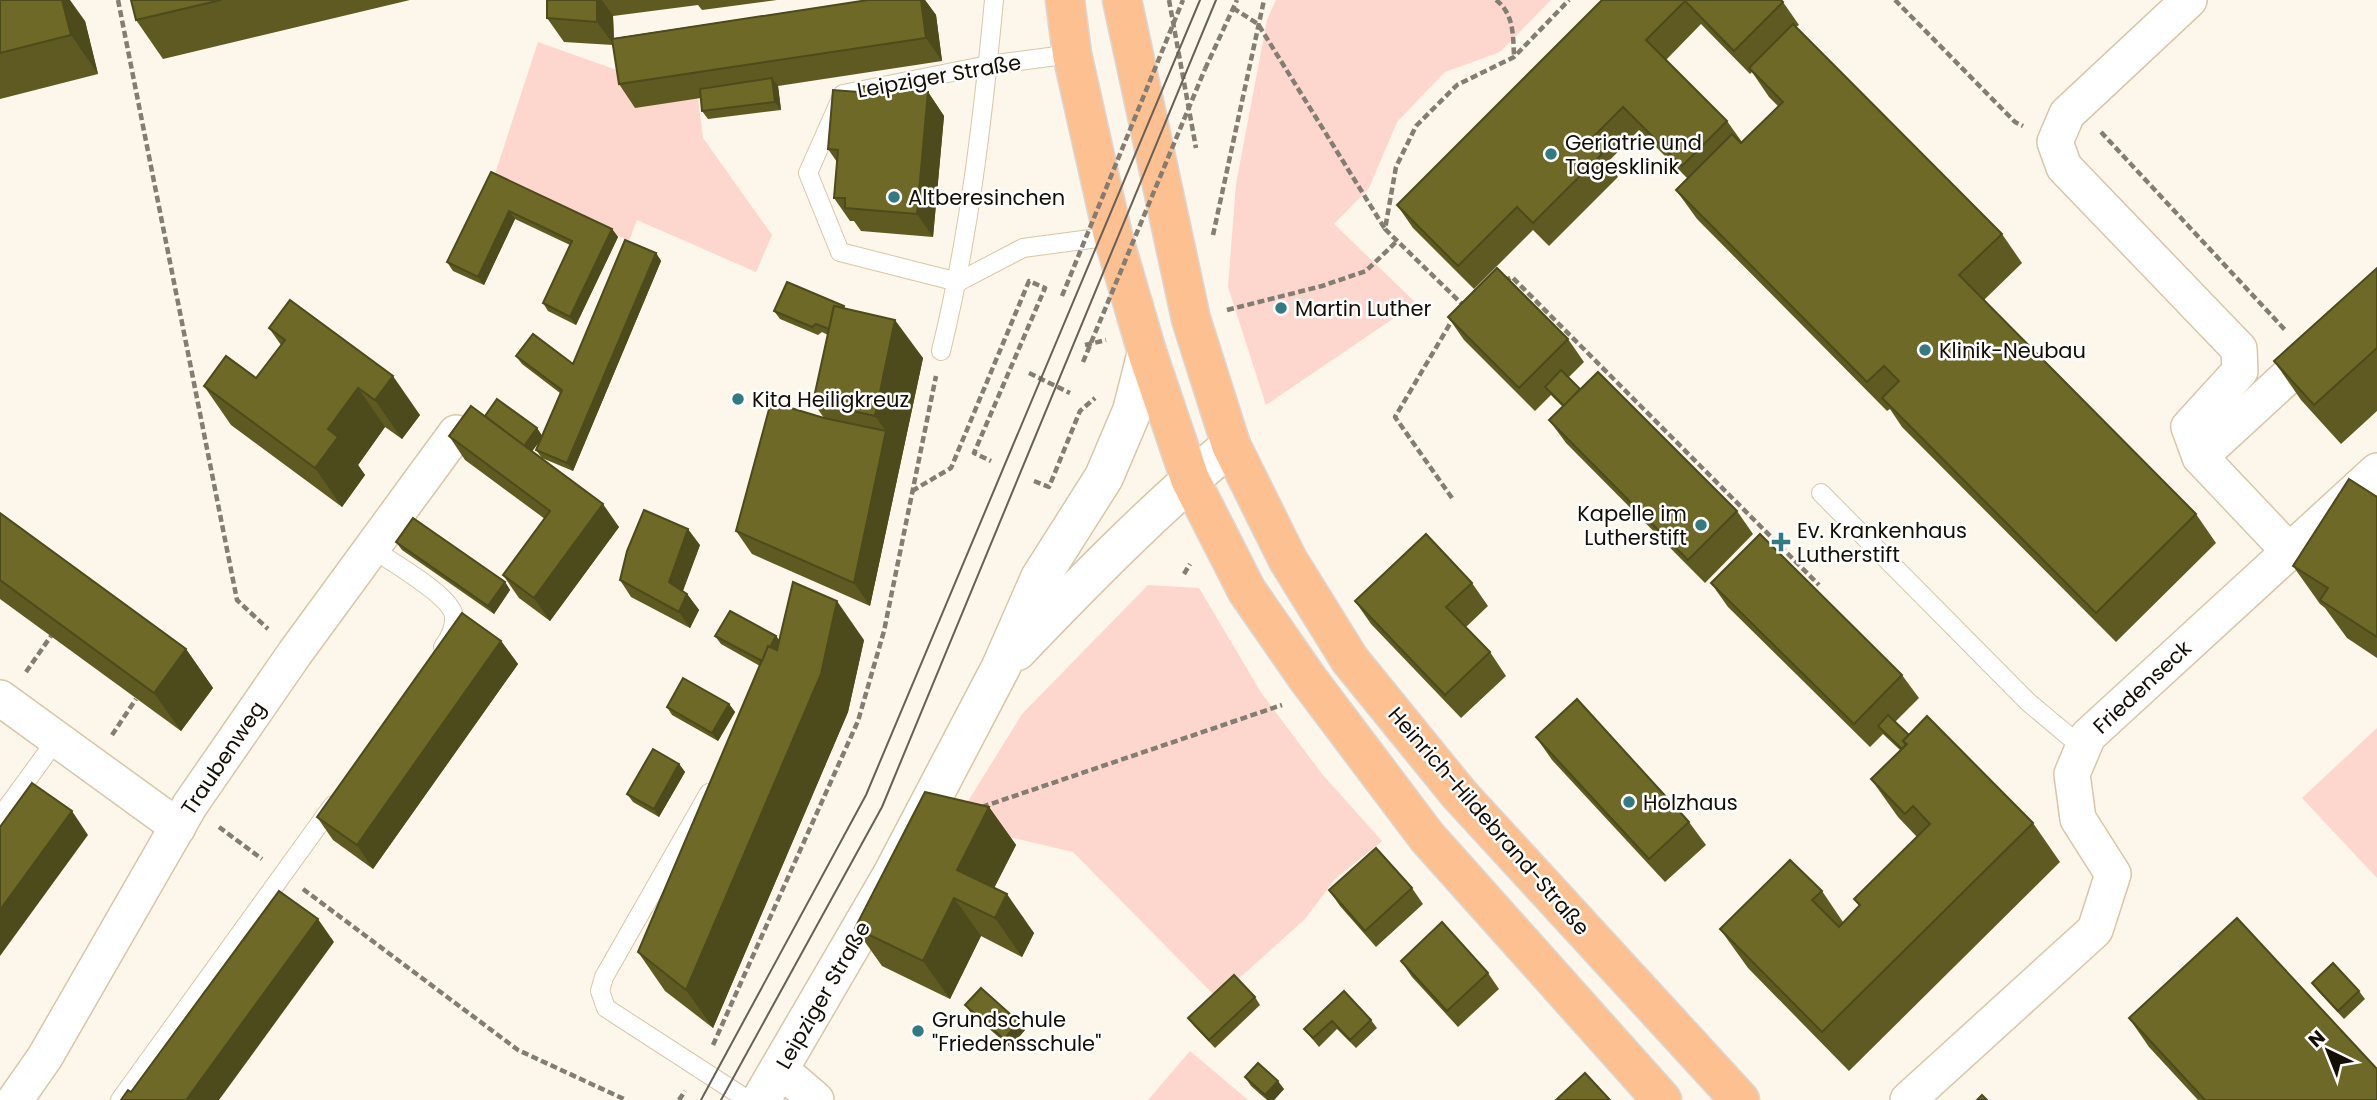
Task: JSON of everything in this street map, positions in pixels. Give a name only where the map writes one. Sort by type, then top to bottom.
[{"type":"main road","points":[[1065,0],[1072,54],[1113,236],[1147,352],[1190,479],[1247,591],[1308,679],[1427,837],[1662,1100]]},
{"type":"main road","points":[[1122,0],[1191,319],[1231,445]]},
{"type":"main road","name":"Heinrich-Hildebrand-Straße","points":[[1231,445],[1288,559],[1350,660],[1459,793],[1740,1100]]},
{"type":"street","points":[[2189,0],[2067,114],[2055,142],[2064,167],[2239,349],[2240,371],[2189,427],[2200,457],[2289,551]]},
{"type":"street","points":[[2200,457],[2377,294]]},
{"type":"street","name":"Leipziger Straße","points":[[771,1085],[892,875],[1001,667],[1040,578],[1110,465],[1132,411],[1147,352]]},
{"type":"street","name":"Traubenweg","points":[[15,1100],[45,1057],[184,816],[295,653],[456,433]]},
{"type":"street","name":"Leipziger Straße","points":[[1001,667],[1099,566],[1190,479],[1231,445]]},
{"type":"street","name":"Friedenseck","points":[[1908,1100],[2095,930],[2113,874],[2078,819],[2073,774],[2088,736],[2377,471]]},
{"type":"street","points":[[2,700],[92,765],[184,816]]},
{"type":"street","points":[[771,1085],[816,1100]]},
{"type":"lane","points":[[941,351],[958,282],[988,65],[994,0]]},
{"type":"lane","name":"Leipziger Straße","points":[[958,282],[840,252],[808,173],[843,94],[988,65],[1072,54]]},
{"type":"lane","points":[[958,282],[1023,248],[1113,236]]},
{"type":"lane","points":[[1821,493],[2028,702],[2083,748]]},
{"type":"lane","points":[[373,549],[445,599],[454,615],[450,637],[434,659]]},
{"type":"lane","points":[[0,817],[57,739]]},
{"type":"lane","points":[[719,775],[604,977],[600,991],[606,1008],[748,1100]]},
{"type":"lane","points":[[120,1100],[341,793]]},
{"type":"path","points":[[118,0],[237,600],[295,653]]},
{"type":"path","points":[[1169,0],[1199,162]]},
{"type":"path","points":[[1062,296],[1183,0]]},
{"type":"path","points":[[1083,362],[1205,69],[1237,0]]},
{"type":"path","points":[[1210,226],[1212,238],[1264,0]]},
{"type":"path","points":[[1496,0],[1513,24],[1514,57]]},
{"type":"path","points":[[1385,229],[1396,167],[1416,126],[1457,85],[1514,57],[1569,0]]},
{"type":"path","points":[[1895,0],[2015,122],[2055,142],[2093,124],[2310,356]]},
{"type":"path","points":[[1233,8],[1258,24],[1385,229],[1462,304]]},
{"type":"path","points":[[1227,310],[1322,286],[1366,271],[1397,241]]},
{"type":"path","points":[[1502,282],[1511,277],[1819,585]]},
{"type":"path","points":[[912,491],[950,468],[1029,281],[1045,288],[974,453],[991,461]]},
{"type":"path","points":[[1452,498],[1395,417],[1462,304],[1472,299]]},
{"type":"path","points":[[679,1100],[727,1018],[858,721],[884,631],[941,351]]},
{"type":"path","points":[[1029,373],[1070,393]]},
{"type":"path","points":[[1034,481],[1049,487],[1080,411],[1097,396]]},
{"type":"path","points":[[2,700],[51,636]]},
{"type":"path","points":[[92,765],[136,699]]},
{"type":"path","points":[[978,809],[1288,704]]},
{"type":"path","points":[[184,816],[284,875],[518,1050],[626,1100]]},
{"type":"shaded area","points":[[1276,0],[1551,0],[1500,52],[1445,72],[1397,122],[1369,188],[1334,224],[1416,303],[1266,405],[1228,287],[1236,184],[1267,20]]},
{"type":"shaded area","points":[[538,42],[698,99],[703,138],[772,235],[756,272],[637,220],[629,241],[494,177]]},
{"type":"shaded area","points":[[1148,585],[1199,588],[1262,694],[1322,774],[1382,841],[1335,879],[1305,919],[1217,998],[1073,852],[954,824],[1022,714]]},
{"type":"shaded area","points":[[2377,728],[2377,878],[2302,798]]},
{"type":"shaded area","points":[[1190,1051],[1248,1100],[1148,1100]]},
{"type":"building","points":[[0,0],[62,0],[71,35],[0,53]]},
{"type":"building","points":[[131,0],[221,0],[136,20]]},
{"type":"building","points":[[547,0],[597,0],[597,22],[547,18]]},
{"type":"building","points":[[868,0],[921,0],[926,38],[619,84],[612,39]]},
{"type":"building","name":"Geriatrie und Tagesklinik","points":[[1602,0],[1783,2],[1734,51],[1685,1],[1646,40],[1727,121],[1682,166],[1623,107],[1589,141],[1602,154],[1533,223],[1517,207],[1458,266],[1397,205]]},
{"type":"building","name":"Klinik-Neubau","points":[[1793,24],[2002,234],[1959,275],[2196,514],[2096,613],[1882,398],[1899,381],[1884,366],[1867,382],[1676,190],[1732,134],[1741,143],[1783,102],[1749,68]]},
{"type":"building","points":[[772,78],[775,102],[702,111],[700,89]]},
{"type":"building","name":"Altberesinchen","points":[[860,86],[928,92],[917,214],[845,208],[845,198],[834,198],[838,150],[828,149],[833,90],[859,92]]},
{"type":"building","points":[[491,172],[612,229],[570,317],[543,303],[572,241],[509,211],[478,277],[447,262]]},
{"type":"building","points":[[625,240],[656,253],[567,463],[536,450],[562,390],[516,356],[533,334],[573,364]]},
{"type":"building","points":[[1497,268],[1568,339],[1519,388],[1448,317]]},
{"type":"building","points":[[2377,268],[2377,348],[2314,405],[2274,361]]},
{"type":"building","points":[[787,282],[844,306],[834,306],[829,329],[816,324],[812,327],[774,311]]},
{"type":"building","points":[[290,300],[393,376],[375,400],[358,388],[328,429],[338,437],[315,468],[204,386],[226,356],[256,378],[285,340],[269,328]]},
{"type":"building","points":[[834,306],[895,320],[875,416],[813,402]]},
{"type":"building","points":[[1561,370],[1580,389],[1564,406],[1545,387]]},
{"type":"building","points":[[1598,372],[1737,511],[1688,560],[1549,420]]},
{"type":"building","points":[[497,399],[537,428],[524,446],[485,416]]},
{"type":"building","points":[[771,402],[824,418],[886,431],[854,583],[736,531]]},
{"type":"building","points":[[471,406],[603,504],[534,598],[503,575],[550,511],[449,436]]},
{"type":"building","points":[[2349,479],[2377,497],[2377,637],[2320,600],[2328,588],[2293,566]]},
{"type":"building","points":[[644,510],[688,529],[669,582],[687,594],[679,612],[620,580],[627,551]]},
{"type":"building","points":[[0,513],[186,649],[154,693],[0,580]]},
{"type":"building","points":[[413,518],[505,582],[488,606],[396,542]]},
{"type":"building","points":[[1426,534],[1472,583],[1446,607],[1490,652],[1445,695],[1355,601]]},
{"type":"building","points":[[1760,534],[1902,675],[1854,724],[1711,583]]},
{"type":"building","points":[[793,582],[837,601],[821,674],[686,990],[638,952],[768,646],[777,650]]},
{"type":"building","points":[[730,611],[776,636],[762,661],[715,636]]},
{"type":"building","points":[[462,613],[501,641],[357,845],[317,817]]},
{"type":"building","points":[[683,678],[729,704],[712,733],[667,707]]},
{"type":"building","name":"Holzhaus","points":[[1577,699],[1689,822],[1649,859],[1536,737]]},
{"type":"building","points":[[1888,715],[1909,735],[1903,741],[1906,745],[1902,749],[1878,726]]},
{"type":"building","points":[[1927,716],[2033,823],[1822,1032],[1720,929],[1790,860],[1822,891],[1812,900],[1839,927],[1860,905],[1854,899],[1930,824],[1913,806],[1905,814],[1871,779],[1907,744],[1903,741]]},
{"type":"building","points":[[653,749],[679,764],[654,809],[627,794]]},
{"type":"building","points":[[32,783],[72,811],[0,910],[0,827]]},
{"type":"building","points":[[925,792],[989,807],[957,870],[1007,894],[995,918],[954,898],[923,961],[855,928]]},
{"type":"building","points":[[1376,848],[1412,888],[1365,931],[1329,890]]},
{"type":"building","points":[[279,891],[318,919],[186,1100],[121,1100],[128,1090],[131,1092]]},
{"type":"building","points":[[2237,918],[2377,1069],[2377,1100],[2205,1100],[2129,1018]]},
{"type":"building","points":[[1442,922],[1488,973],[1447,1011],[1401,961]]},
{"type":"building","points":[[2333,963],[2359,991],[2338,1011],[2312,983]]},
{"type":"building","points":[[1234,975],[1255,997],[1209,1040],[1188,1018]]},
{"type":"building","points":[[981,988],[1019,1022],[1004,1039],[965,1005]]},
{"type":"building","points":[[1344,991],[1371,1020],[1350,1040],[1332,1021],[1313,1038],[1304,1029]]},
{"type":"building","points":[[1258,1063],[1278,1081],[1265,1095],[1245,1077]]},
{"type":"building","points":[[1585,1073],[1610,1100],[1556,1100]]},
{"type":"tram line","points":[[701,1100],[866,795],[1200,0]]},
{"type":"tram line","points":[[721,1100],[882,807],[1216,0]]},
{"type":"place","name":"Geriatrie und Tagesklinik","points":[[1551,154]]},
{"type":"place","name":"Altberesinchen","points":[[894,197]]},
{"type":"place","name":"Martin Luther","points":[[1281,308]]},
{"type":"place","name":"Klinik-Neubau","points":[[1925,350]]},
{"type":"place","name":"Kita Heiligkreuz","points":[[738,399]]},
{"type":"place","name":"Kapelle im Lutherstift","points":[[1701,525]]},
{"type":"place","name":"Ev. Krankenhaus Lutherstift","points":[[1781,542]]},
{"type":"place","name":"Holzhaus","points":[[1629,802]]},
{"type":"place","name":"Grundschule \"Friedensschule\"","points":[[918,1031]]}]
